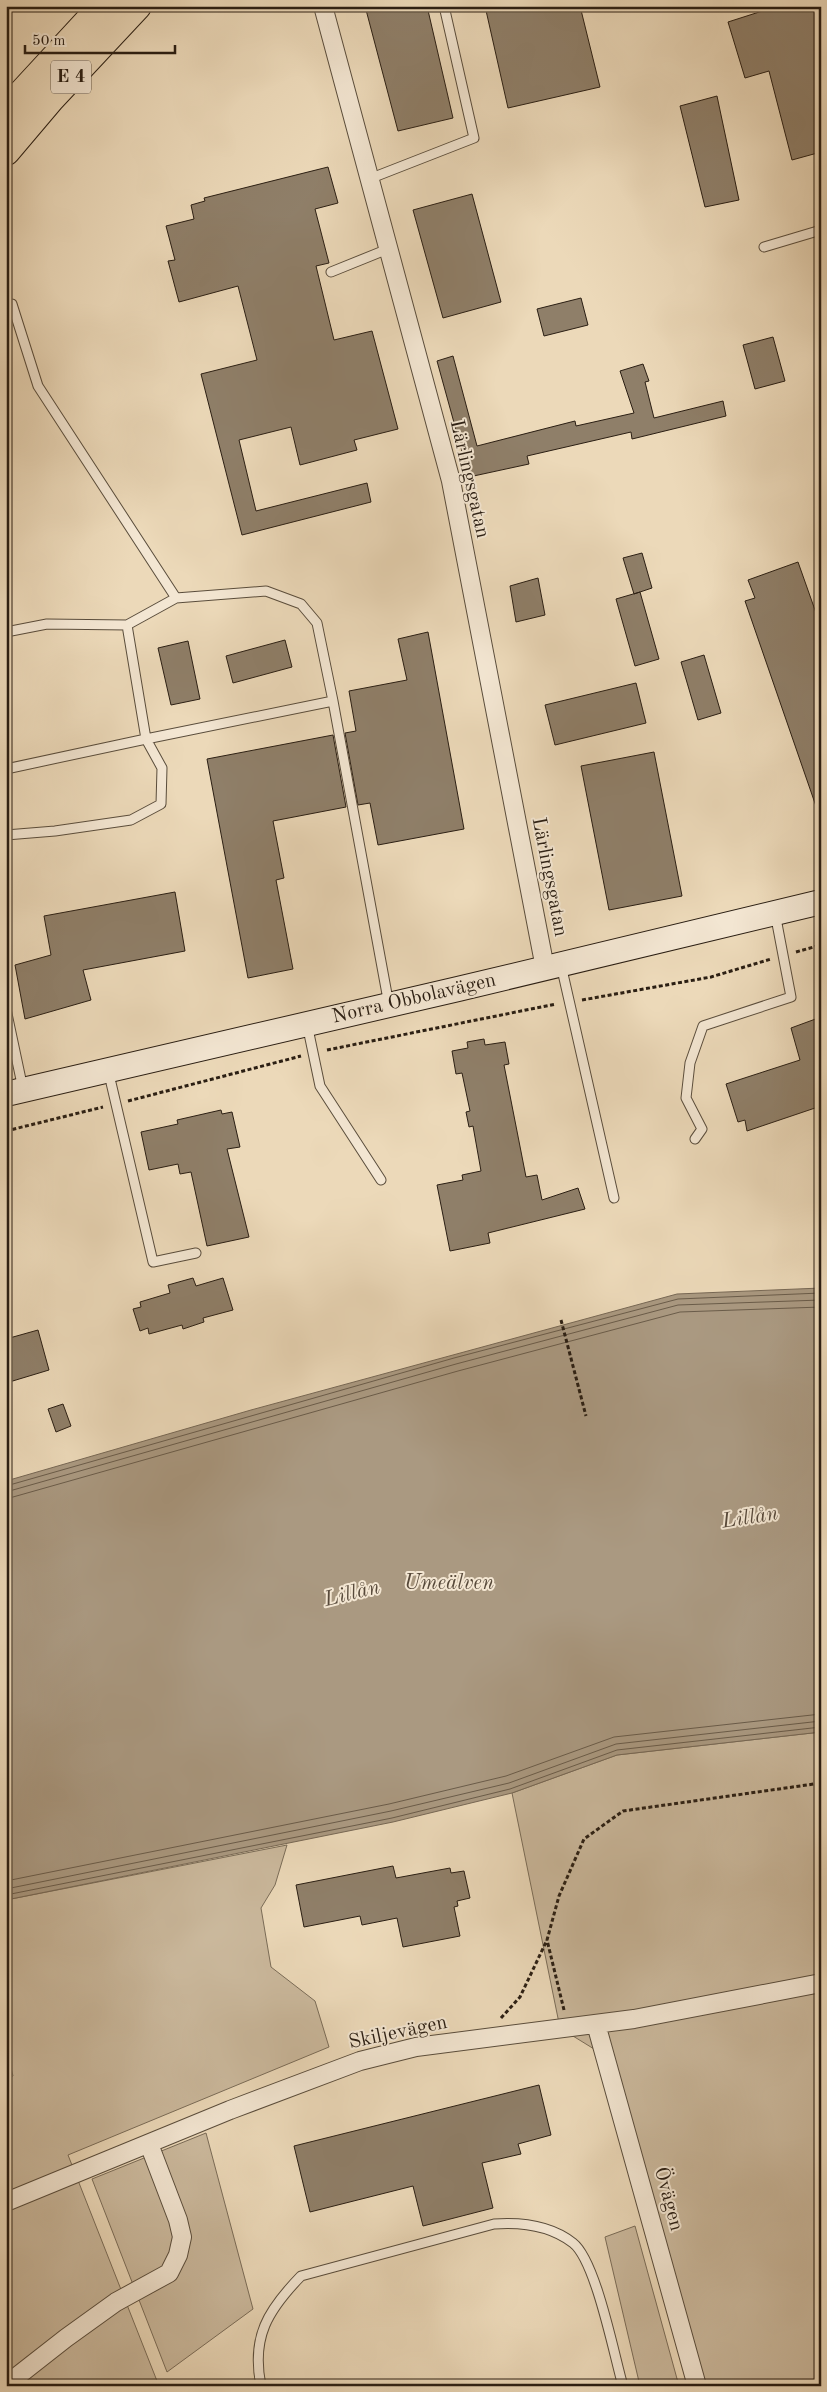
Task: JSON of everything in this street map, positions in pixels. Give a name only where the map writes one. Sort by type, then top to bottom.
[{"type":"highway","name":"E 4","points":[[6,111],[103,6]]},
{"type":"highway","name":"E 4","points":[[6,150],[137,6]]},
{"type":"street","name":"Lärlingsgatan","points":[[323,6],[451,481],[553,966]]},
{"type":"street","name":"Norra Obbolavägen","points":[[15,1092],[821,902]]},
{"type":"street","name":"Skiljevägen","points":[[6,2202],[360,2061],[416,2047],[596,2024],[821,1984]]},
{"type":"street","name":"Övägen","points":[[596,2024],[696,2386]]},
{"type":"street","points":[[6,2385],[116,2302],[169,2273],[178,2255],[182,2237],[178,2220],[149,2144]]},
{"type":"lane","points":[[369,179],[474,138],[444,6]]},
{"type":"lane","points":[[764,247],[821,230]]},
{"type":"lane","points":[[331,272],[388,249]]},
{"type":"lane","points":[[12,304],[38,386],[176,598]]},
{"type":"lane","points":[[6,632],[47,624],[127,625],[176,598],[266,591],[301,604],[317,623],[389,1005]]},
{"type":"lane","points":[[6,835],[55,831],[131,820],[161,804],[162,768],[146,739],[127,625]]},
{"type":"lane","points":[[6,769],[333,701]]},
{"type":"lane","points":[[695,1139],[702,1128],[686,1098],[690,1063],[703,1026],[791,997],[775,913]]},
{"type":"lane","name":"Lärlingsgatan","points":[[553,966],[570,1002],[614,1198]]},
{"type":"lane","points":[[6,1008],[15,1092]]},
{"type":"lane","points":[[307,1024],[320,1086],[381,1180]]},
{"type":"lane","points":[[108,1070],[152,1262],[196,1253]]},
{"type":"lane","points":[[262,2386],[258,2352],[264,2326],[278,2299],[301,2276],[494,2224],[522,2222],[548,2229],[574,2244],[593,2274],[623,2386]]},
{"type":"path","points":[[793,952],[821,945]]},
{"type":"path","points":[[324,1051],[711,976],[775,958]]},
{"type":"path","points":[[118,1103],[305,1055]]},
{"type":"path","points":[[6,1131],[109,1106]]},
{"type":"path","points":[[561,1320],[586,1416]]},
{"type":"path","points":[[483,2038],[520,1997],[547,1940],[559,1896],[584,1839],[623,1812],[821,1782]]},
{"type":"path","points":[[547,1940],[568,2027]]},
{"type":"shaded area","points":[[821,1732],[821,2386],[697,2386],[607,2057],[560,2028],[512,1793],[617,1755]]},
{"type":"shaded area","points":[[287,1845],[275,1885],[261,1908],[271,1967],[315,2001],[329,2047],[68,2155],[159,2386],[6,2386],[6,2079],[13,2076],[6,2048],[6,1900]]},
{"type":"shaded area","points":[[206,2133],[253,2309],[167,2372],[92,2179]]},
{"type":"shaded area","points":[[635,2226],[679,2386],[640,2386],[605,2237]]},
{"type":"water","name":"Umeälven","points":[[821,1288],[821,1732],[617,1755],[512,1793],[393,1822],[6,1900],[6,1481],[251,1410],[677,1294]]},
{"type":"building","points":[[365,6],[427,6],[453,118],[398,131]]},
{"type":"building","points":[[485,6],[580,6],[600,87],[508,108]]},
{"type":"building","points":[[778,6],[821,6],[821,152],[792,160],[769,71],[745,78],[728,22]]},
{"type":"building","points":[[717,96],[739,200],[705,207],[680,106]]},
{"type":"building","points":[[328,167],[338,203],[315,209],[329,263],[316,266],[334,340],[372,331],[398,429],[354,440],[357,450],[300,465],[291,427],[239,440],[256,511],[367,483],[371,502],[242,535],[201,374],[257,360],[238,286],[179,302],[168,261],[175,260],[166,226],[194,219],[191,205],[205,201],[204,198]]},
{"type":"building","points":[[472,194],[501,302],[443,318],[413,210]]},
{"type":"building","points":[[581,298],[588,325],[544,336],[537,309]]},
{"type":"building","points":[[773,337],[785,381],[755,389],[743,345]]},
{"type":"building","points":[[453,356],[477,446],[575,421],[576,426],[634,413],[620,371],[643,364],[649,381],[645,382],[654,418],[723,401],[726,416],[632,439],[631,432],[527,456],[529,464],[469,477],[437,361]]},
{"type":"building","points":[[642,553],[652,588],[634,594],[623,558]]},
{"type":"building","points":[[798,562],[821,627],[821,811],[818,812],[745,601],[755,598],[748,580]]},
{"type":"building","points":[[538,578],[545,615],[516,622],[510,586]]},
{"type":"building","points":[[640,592],[659,659],[635,666],[616,599]]},
{"type":"building","points":[[428,632],[464,829],[378,845],[370,803],[358,805],[345,733],[356,731],[349,691],[407,680],[398,639]]},
{"type":"building","points":[[285,640],[292,667],[233,683],[226,656]]},
{"type":"building","points":[[188,641],[200,699],[171,705],[158,648]]},
{"type":"building","points":[[704,655],[721,713],[698,720],[681,662]]},
{"type":"building","points":[[636,683],[646,723],[555,745],[545,705]]},
{"type":"building","points":[[333,735],[346,807],[273,821],[284,878],[276,880],[293,969],[248,978],[207,759]]},
{"type":"building","points":[[654,752],[682,896],[609,910],[581,766]]},
{"type":"building","points":[[175,892],[185,951],[83,970],[91,1000],[25,1019],[15,965],[51,955],[44,916]]},
{"type":"building","points":[[821,1017],[821,1106],[747,1131],[745,1120],[738,1122],[726,1084],[800,1060],[791,1028]]},
{"type":"building","points":[[484,1039],[485,1045],[505,1042],[509,1064],[504,1065],[526,1177],[537,1175],[542,1200],[578,1188],[585,1209],[488,1233],[490,1243],[450,1251],[437,1185],[463,1180],[462,1175],[481,1171],[473,1126],[469,1127],[466,1112],[470,1111],[462,1073],[456,1074],[452,1051],[468,1048],[467,1042]]},
{"type":"building","points":[[221,1110],[222,1114],[232,1112],[240,1147],[227,1149],[249,1237],[207,1246],[191,1172],[180,1174],[178,1164],[149,1170],[141,1132],[178,1124],[177,1120]]},
{"type":"building","points":[[193,1278],[196,1286],[223,1278],[233,1310],[203,1318],[204,1322],[183,1329],[182,1325],[149,1334],[148,1328],[140,1331],[133,1309],[141,1307],[140,1302],[170,1293],[168,1285]]},
{"type":"building","points":[[38,1330],[49,1370],[6,1383],[6,1339]]},
{"type":"building","points":[[63,1404],[71,1426],[56,1432],[48,1409]]},
{"type":"building","points":[[393,1866],[396,1878],[450,1868],[451,1873],[464,1871],[470,1898],[457,1901],[458,1906],[454,1907],[460,1936],[403,1947],[397,1918],[362,1925],[360,1916],[304,1927],[296,1885]]},
{"type":"building","points":[[539,2085],[551,2135],[518,2144],[521,2154],[482,2163],[493,2208],[423,2226],[413,2186],[310,2212],[294,2146]]},
{"type":"water label","name":"Lillån","points":[[750,1518]]},
{"type":"water label","name":"Lillån","points":[[352,1594]]}]
